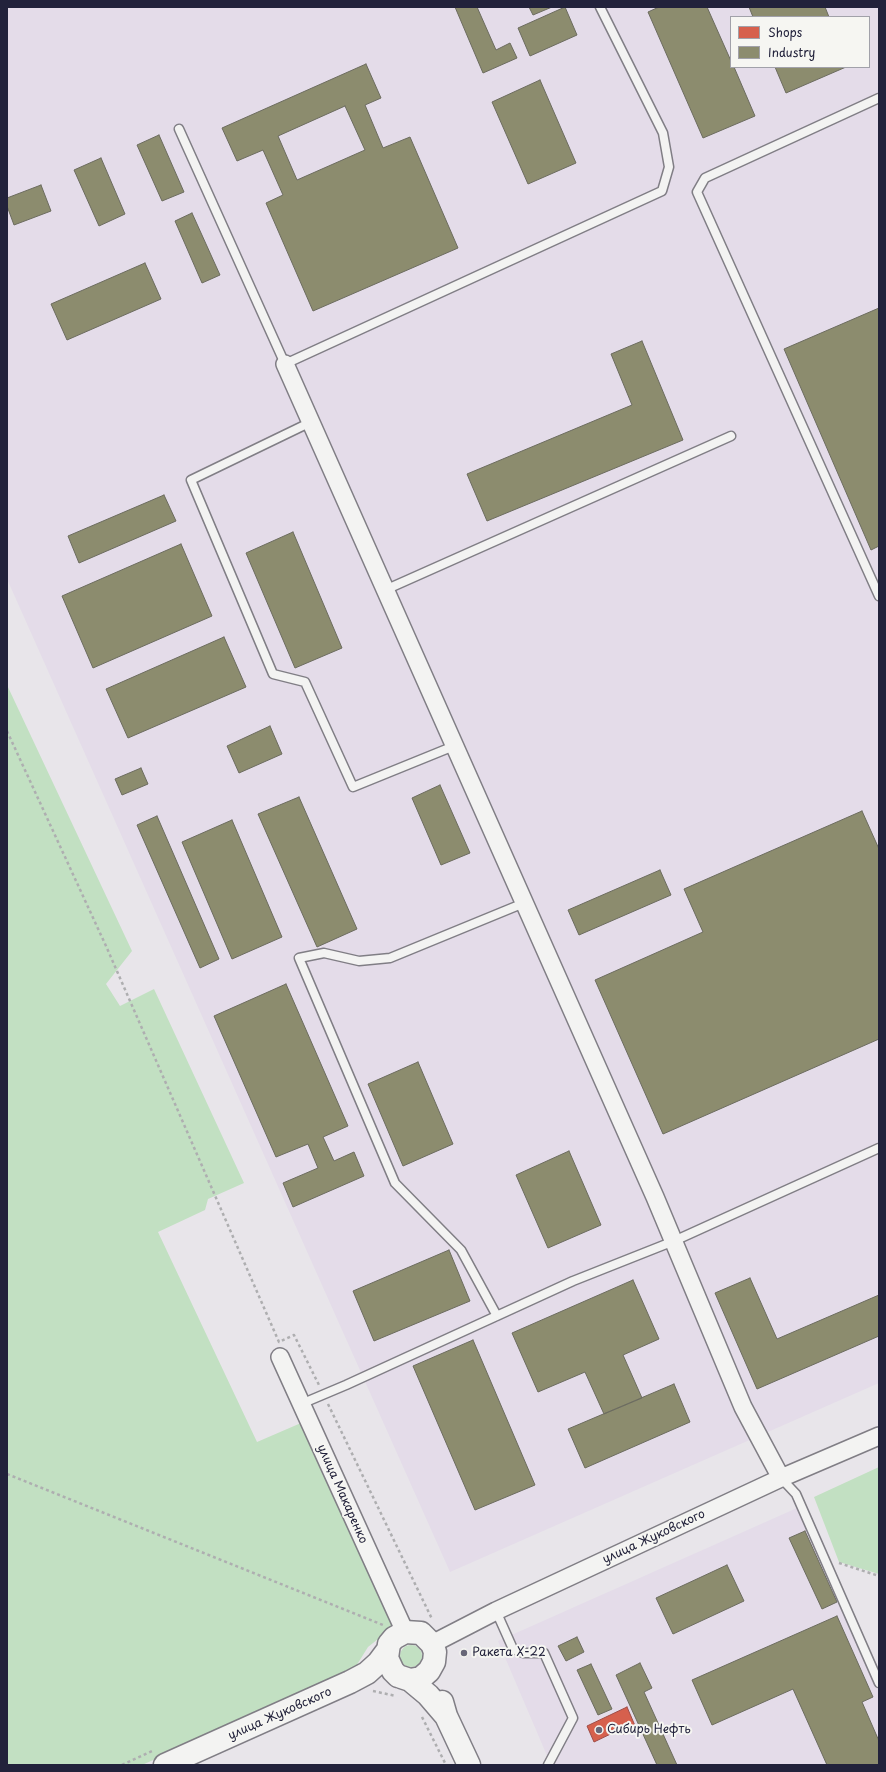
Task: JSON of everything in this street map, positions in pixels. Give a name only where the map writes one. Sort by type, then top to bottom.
[{"type":"street","points":[[286,364],[674,1240],[743,1408],[781,1478]]},
{"type":"street","name":"улица Макаренко","points":[[279,1349],[301,1404],[403,1633]]},
{"type":"street","name":"улица Жуковского","points":[[433,1653],[496,1610],[781,1478],[879,1436]]},
{"type":"street","points":[[403,1684],[389,1665],[387,1651],[390,1644],[403,1633],[421,1633],[433,1653],[435,1680],[446,1716],[469,1765]]},
{"type":"street","name":"улица Жуковского","points":[[161,1757],[350,1682],[367,1673],[378,1663],[387,1651]]},
{"type":"street","points":[[403,1684],[421,1678],[429,1671],[433,1653]]},
{"type":"street","points":[[350,1682],[370,1677],[403,1684],[428,1695],[446,1716]]},
{"type":"lane","points":[[179,129],[286,364],[662,191],[669,167],[663,133],[600,7]]},
{"type":"lane","points":[[879,98],[705,178],[697,192],[879,596]]},
{"type":"lane","points":[[311,422],[191,480],[273,674],[305,682],[353,787],[454,746]]},
{"type":"lane","points":[[385,590],[731,436]]},
{"type":"lane","points":[[497,1316],[461,1250],[395,1183],[299,958],[324,953],[358,961],[390,958],[524,903]]},
{"type":"lane","points":[[301,1404],[573,1281],[674,1240],[879,1148]]},
{"type":"lane","points":[[781,1478],[796,1494],[879,1683]]},
{"type":"lane","points":[[496,1610],[513,1649],[523,1653],[544,1653],[573,1718],[548,1765]]},
{"type":"path","points":[[7,731],[106,946],[279,1349],[294,1335],[434,1622],[428,1621]]},
{"type":"path","points":[[7,1474],[403,1633]]},
{"type":"path","points":[[825,1558],[879,1576]]},
{"type":"path","points":[[371,1690],[403,1684]]},
{"type":"path","points":[[420,1714],[429,1729],[446,1765]]},
{"type":"path","points":[[122,1765],[161,1757]]},
{"type":"shaded area","points":[[7,7],[879,7],[879,1383],[450,1572],[7,579]]},
{"type":"shaded area","points":[[797,1508],[879,1692],[879,1765],[551,1765],[498,1641]]},
{"type":"green space","points":[[7,685],[132,951],[106,984],[120,1006],[154,989],[244,1183],[208,1199],[205,1210],[158,1232],[257,1442],[301,1423],[397,1624],[368,1647],[353,1671],[142,1765],[7,1765]]},
{"type":"green space","points":[[879,1467],[879,1574],[839,1562],[814,1497]]},
{"type":"green space","points":[[411,1645],[419,1648],[422,1656],[419,1664],[411,1667],[403,1664],[400,1656],[403,1648]]},
{"type":"building: Shops","points":[[627,1707],[636,1728],[623,1734],[621,1729],[594,1742],[587,1726]]},
{"type":"building: Industry","points":[[455,7],[477,7],[496,50],[510,43],[517,58],[483,73]]},
{"type":"building: Industry","points":[[529,7],[552,7],[533,15]]},
{"type":"building: Industry","points":[[565,7],[577,35],[530,56],[518,28]]},
{"type":"building: Industry","points":[[659,7],[707,7],[730,59],[730,68],[734,68],[755,116],[703,138],[648,12]]},
{"type":"building: Industry","points":[[749,7],[825,7],[829,16],[753,16]]},
{"type":"building: Industry","points":[[366,64],[381,98],[365,105],[383,148],[410,137],[458,248],[313,311],[266,203],[283,195],[263,150],[237,161],[222,128]],"holes":[[[345,106],[365,150],[297,180],[278,136]]]},
{"type":"building: Industry","points":[[775,68],[844,68],[786,93]]},
{"type":"building: Industry","points":[[540,80],[576,163],[528,184],[492,102]]},
{"type":"building: Industry","points":[[159,135],[184,192],[162,201],[137,145]]},
{"type":"building: Industry","points":[[101,158],[125,214],[99,226],[74,170]]},
{"type":"building: Industry","points":[[41,185],[51,211],[14,225],[7,206],[7,198]]},
{"type":"building: Industry","points":[[192,213],[220,275],[202,283],[175,221]]},
{"type":"building: Industry","points":[[145,263],[161,299],[67,340],[51,304]]},
{"type":"building: Industry","points":[[879,308],[879,546],[871,550],[784,349]]},
{"type":"building: Industry","points":[[642,341],[683,440],[487,521],[467,474],[632,405],[611,354]]},
{"type":"building: Industry","points":[[164,495],[176,521],[79,563],[68,536]]},
{"type":"building: Industry","points":[[293,532],[342,648],[295,668],[246,553]]},
{"type":"building: Industry","points":[[181,544],[212,616],[93,668],[62,596]]},
{"type":"building: Industry","points":[[224,637],[246,687],[128,738],[106,689]]},
{"type":"building: Industry","points":[[270,726],[282,754],[239,773],[227,746]]},
{"type":"building: Industry","points":[[141,768],[148,784],[122,795],[115,779]]},
{"type":"building: Industry","points":[[440,785],[470,853],[441,865],[412,798]]},
{"type":"building: Industry","points":[[299,797],[357,929],[317,947],[258,814]]},
{"type":"building: Industry","points":[[862,811],[879,849],[879,1039],[663,1134],[595,980],[703,932],[684,889]]},
{"type":"building: Industry","points":[[157,816],[219,959],[200,968],[137,825]]},
{"type":"building: Industry","points":[[232,820],[282,937],[232,959],[182,842]]},
{"type":"building: Industry","points":[[660,870],[671,895],[579,935],[568,910]]},
{"type":"building: Industry","points":[[286,984],[348,1126],[323,1137],[334,1161],[354,1152],[364,1176],[293,1207],[283,1183],[318,1168],[308,1144],[276,1157],[214,1016]]},
{"type":"building: Industry","points":[[418,1062],[453,1144],[403,1166],[368,1084]]},
{"type":"building: Industry","points":[[569,1151],[601,1225],[548,1248],[516,1175]]},
{"type":"building: Industry","points":[[449,1250],[470,1301],[374,1341],[353,1291]]},
{"type":"building: Industry","points":[[750,1278],[777,1339],[879,1295],[879,1336],[757,1389],[715,1293]]},
{"type":"building: Industry","points":[[633,1280],[659,1339],[623,1355],[642,1398],[604,1414],[585,1372],[538,1392],[512,1333]]},
{"type":"building: Industry","points":[[473,1340],[535,1485],[475,1510],[413,1366]]},
{"type":"building: Industry","points":[[674,1384],[690,1422],[585,1468],[568,1429]]},
{"type":"building: Industry","points":[[805,1531],[837,1602],[822,1609],[789,1538]]},
{"type":"building: Industry","points":[[727,1565],[744,1601],[673,1634],[656,1598]]},
{"type":"building: Industry","points":[[837,1616],[873,1697],[862,1702],[879,1741],[879,1765],[827,1765],[793,1689],[712,1725],[692,1680]]},
{"type":"building: Industry","points":[[577,1637],[584,1652],[566,1661],[558,1646]]},
{"type":"building: Industry","points":[[640,1663],[652,1688],[644,1692],[677,1765],[657,1765],[616,1675]]},
{"type":"building: Industry","points":[[591,1664],[612,1709],[598,1715],[577,1670]]},
{"type":"place","name":"Ракета Х-22","points":[[464,1653]]},
{"type":"place","name":"Сибирь Нефть","points":[[599,1730]]}]
